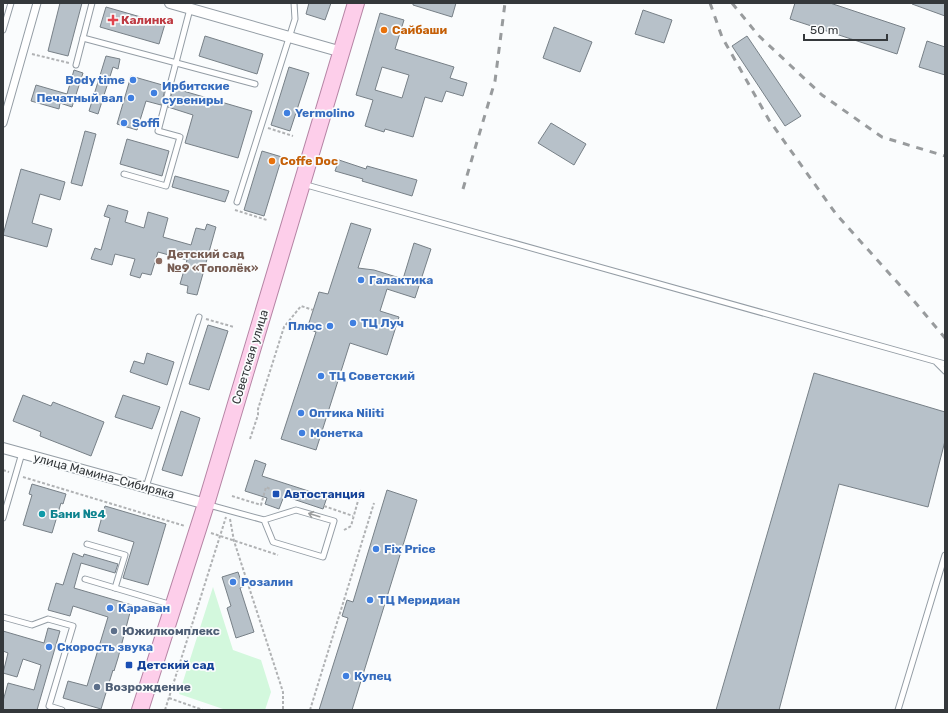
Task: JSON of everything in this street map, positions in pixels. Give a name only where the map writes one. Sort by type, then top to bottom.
[{"type":"main road","name":"Советская улица","points":[[140,710],[206,504],[356,3]]},
{"type":"street","points":[[3,123],[37,3]]},
{"type":"street","points":[[170,3],[342,52]]},
{"type":"street","name":"улица Мамина-Сибиряка","points":[[3,448],[206,504]]},
{"type":"lane","points":[[3,30],[11,3]]},
{"type":"lane","points":[[76,65],[92,3]]},
{"type":"lane","points":[[237,202],[295,18],[294,3]]},
{"type":"lane","points":[[124,174],[166,186],[180,137],[158,131],[190,9]]},
{"type":"lane","points":[[83,38],[255,84]]},
{"type":"lane","points":[[302,184],[945,364]]},
{"type":"lane","points":[[146,487],[199,316]]},
{"type":"lane","points":[[936,362],[945,371]]},
{"type":"lane","points":[[3,518],[22,453]]},
{"type":"lane","points":[[206,504],[264,520],[296,510],[334,521],[323,557],[273,542],[264,520]]},
{"type":"lane","points":[[87,544],[125,555],[115,588]]},
{"type":"lane","points":[[898,710],[945,555]]},
{"type":"lane","points":[[85,579],[173,605]]},
{"type":"lane","points":[[3,617],[32,625],[48,619],[73,626],[49,706],[62,710]]},
{"type":"path","points":[[24,51],[76,65]]},
{"type":"path","points":[[261,126],[293,136]]},
{"type":"path","points":[[237,202],[234,210],[267,220]]},
{"type":"path","points":[[250,439],[284,327],[301,306],[313,310]]},
{"type":"path","points":[[199,316],[234,327]]},
{"type":"path","points":[[3,470],[278,554]]},
{"type":"path","points":[[232,496],[261,505],[266,487],[270,488]]},
{"type":"path","points":[[344,530],[350,526],[361,490]]},
{"type":"path","points":[[310,710],[374,503]]},
{"type":"path","points":[[324,506],[353,516]]},
{"type":"path","points":[[165,710],[228,510]]},
{"type":"path","points":[[228,510],[234,541],[283,692],[283,710]]},
{"type":"path","points":[[169,698],[203,710]]},
{"type":"green space","points":[[213,587],[233,650],[261,660],[271,692],[265,710],[226,710],[179,694]]},
{"type":"building","points":[[60,3],[82,3],[68,56],[48,51]]},
{"type":"building","points":[[309,3],[331,3],[325,20],[306,14]]},
{"type":"building","points":[[413,3],[456,3],[452,17],[413,5]]},
{"type":"building","points":[[795,3],[830,3],[905,28],[897,54],[790,19]]},
{"type":"building","points":[[945,3],[945,16],[912,4]]},
{"type":"building","points":[[106,7],[165,24],[159,44],[100,27]]},
{"type":"building","points":[[643,10],[672,20],[664,43],[635,34]]},
{"type":"building","points":[[380,13],[404,20],[395,49],[454,67],[450,78],[467,83],[463,96],[446,91],[442,102],[425,97],[413,137],[385,129],[384,132],[365,126],[373,100],[356,95]],"holes":[[[382,67],[409,75],[402,98],[375,90]]]},
{"type":"building","points":[[554,27],[592,42],[580,72],[543,58]]},
{"type":"building","points":[[205,36],[263,54],[257,74],[199,56]]},
{"type":"building","points":[[747,36],[801,116],[785,126],[732,46]]},
{"type":"building","points":[[927,41],[945,47],[945,75],[919,67]]},
{"type":"building","points":[[106,56],[120,59],[118,69],[113,67],[98,114],[89,111]]},
{"type":"building","points":[[289,67],[309,73],[290,131],[271,125]]},
{"type":"building","points":[[74,70],[83,73],[72,107],[60,103],[59,109],[31,101],[36,85],[67,94]]},
{"type":"building","points":[[131,76],[166,86],[161,105],[146,101],[137,130],[117,124]]},
{"type":"building","points":[[173,88],[252,111],[238,158],[185,143],[193,115],[168,107]]},
{"type":"building","points":[[551,123],[586,144],[574,165],[538,143]]},
{"type":"building","points":[[85,131],[96,134],[82,186],[71,183]]},
{"type":"building","points":[[127,139],[169,151],[162,176],[120,164]]},
{"type":"building","points":[[262,151],[282,157],[264,216],[244,210]]},
{"type":"building","points":[[339,160],[366,169],[367,166],[417,180],[412,196],[335,171]]},
{"type":"building","points":[[21,169],[65,182],[60,200],[40,194],[32,223],[52,229],[47,247],[3,235]]},
{"type":"building","points":[[175,176],[229,191],[225,202],[172,187]]},
{"type":"building","points":[[108,205],[128,211],[125,222],[144,228],[148,212],[168,218],[163,237],[191,245],[196,228],[205,230],[207,224],[216,227],[197,295],[187,293],[188,286],[180,284],[187,260],[158,252],[151,275],[142,273],[140,278],[130,275],[135,259],[115,254],[112,265],[91,259],[95,248],[101,250],[110,218],[104,216]]},
{"type":"building","points":[[351,223],[371,229],[358,268],[374,270],[403,279],[414,243],[431,249],[415,298],[387,289],[380,311],[399,317],[387,355],[350,343],[316,450],[281,439],[316,332],[307,329],[319,292],[328,294]]},
{"type":"building","points":[[208,325],[228,331],[209,390],[189,384]]},
{"type":"building","points":[[147,353],[174,362],[167,385],[130,372],[134,361],[144,364]]},
{"type":"building","points":[[814,373],[945,412],[945,441],[928,507],[839,484],[779,710],[716,710]]},
{"type":"building","points":[[23,395],[51,406],[53,402],[104,422],[91,456],[40,436],[41,432],[13,421]]},
{"type":"building","points":[[123,395],[160,407],[152,429],[115,417]]},
{"type":"building","points":[[181,411],[200,418],[182,476],[162,470]]},
{"type":"building","points":[[255,460],[266,464],[262,476],[327,497],[323,509],[284,496],[279,509],[265,504],[267,498],[245,491]]},
{"type":"building","name":"Бани №4","points":[[32,484],[66,494],[63,504],[61,503],[52,533],[23,525],[32,495],[29,494]]},
{"type":"building","points":[[387,490],[417,500],[352,710],[319,710],[348,618],[342,616],[347,600],[353,602]]},
{"type":"building","points":[[105,506],[166,524],[148,585],[123,578],[134,542],[98,531]]},
{"type":"building","points":[[73,553],[83,557],[84,554],[118,564],[115,573],[81,563],[74,588],[132,605],[118,658],[101,709],[63,698],[68,681],[87,686],[108,617],[73,606],[70,616],[48,610],[56,583],[63,585]]},
{"type":"building","points":[[238,572],[243,587],[240,588],[254,632],[236,638],[227,608],[231,606],[222,577]]},
{"type":"building","points":[[48,628],[60,631],[37,710],[3,710],[3,701],[8,683],[34,690],[41,665],[23,659],[17,677],[3,673],[8,653],[3,651],[3,631],[44,643]]},
{"type":"railway","points":[[463,189],[495,81],[505,3]]},
{"type":"railway","points":[[710,3],[722,37],[769,120],[836,214],[945,338]]},
{"type":"railway","points":[[732,3],[758,35],[822,95],[882,137],[945,156]]},
{"type":"place","name":"Калинка","points":[[113,20]]},
{"type":"place","name":"Сайбаши","points":[[384,30]]},
{"type":"place","name":"Body time","points":[[133,80]]},
{"type":"place","name":"Ирбитские сувениры","points":[[154,93]]},
{"type":"place","name":"Печатный вал","points":[[131,98]]},
{"type":"place","name":"Yermolino","points":[[287,113]]},
{"type":"place","name":"Soffi","points":[[124,123]]},
{"type":"place","name":"Coffe Doc","points":[[272,161]]},
{"type":"place","name":"Детский сад №9 «Тополёк»","points":[[159,261]]},
{"type":"place","name":"Галактика","points":[[361,280]]},
{"type":"place","name":"ТЦ Луч","points":[[353,323]]},
{"type":"place","name":"Плюс","points":[[330,326]]},
{"type":"place","name":"ТЦ Советский","points":[[321,376]]},
{"type":"place","name":"Оптика Niliti","points":[[301,413]]},
{"type":"place","name":"Монетка","points":[[302,433]]},
{"type":"place","name":"Автостанция","points":[[276,494]]},
{"type":"place","name":"Бани №4","points":[[42,514]]},
{"type":"place","name":"Fix Price","points":[[376,549]]},
{"type":"place","name":"Розалин","points":[[233,582]]},
{"type":"place","name":"ТЦ Меридиан","points":[[370,600]]},
{"type":"place","name":"Караван","points":[[110,608]]},
{"type":"place","name":"Южилкомплекс","points":[[114,631]]},
{"type":"place","name":"Скорость звука","points":[[49,647]]},
{"type":"place","name":"Детский сад","points":[[129,665]]},
{"type":"place","name":"Купец","points":[[346,676]]},
{"type":"place","name":"Возрождение","points":[[97,687]]}]
